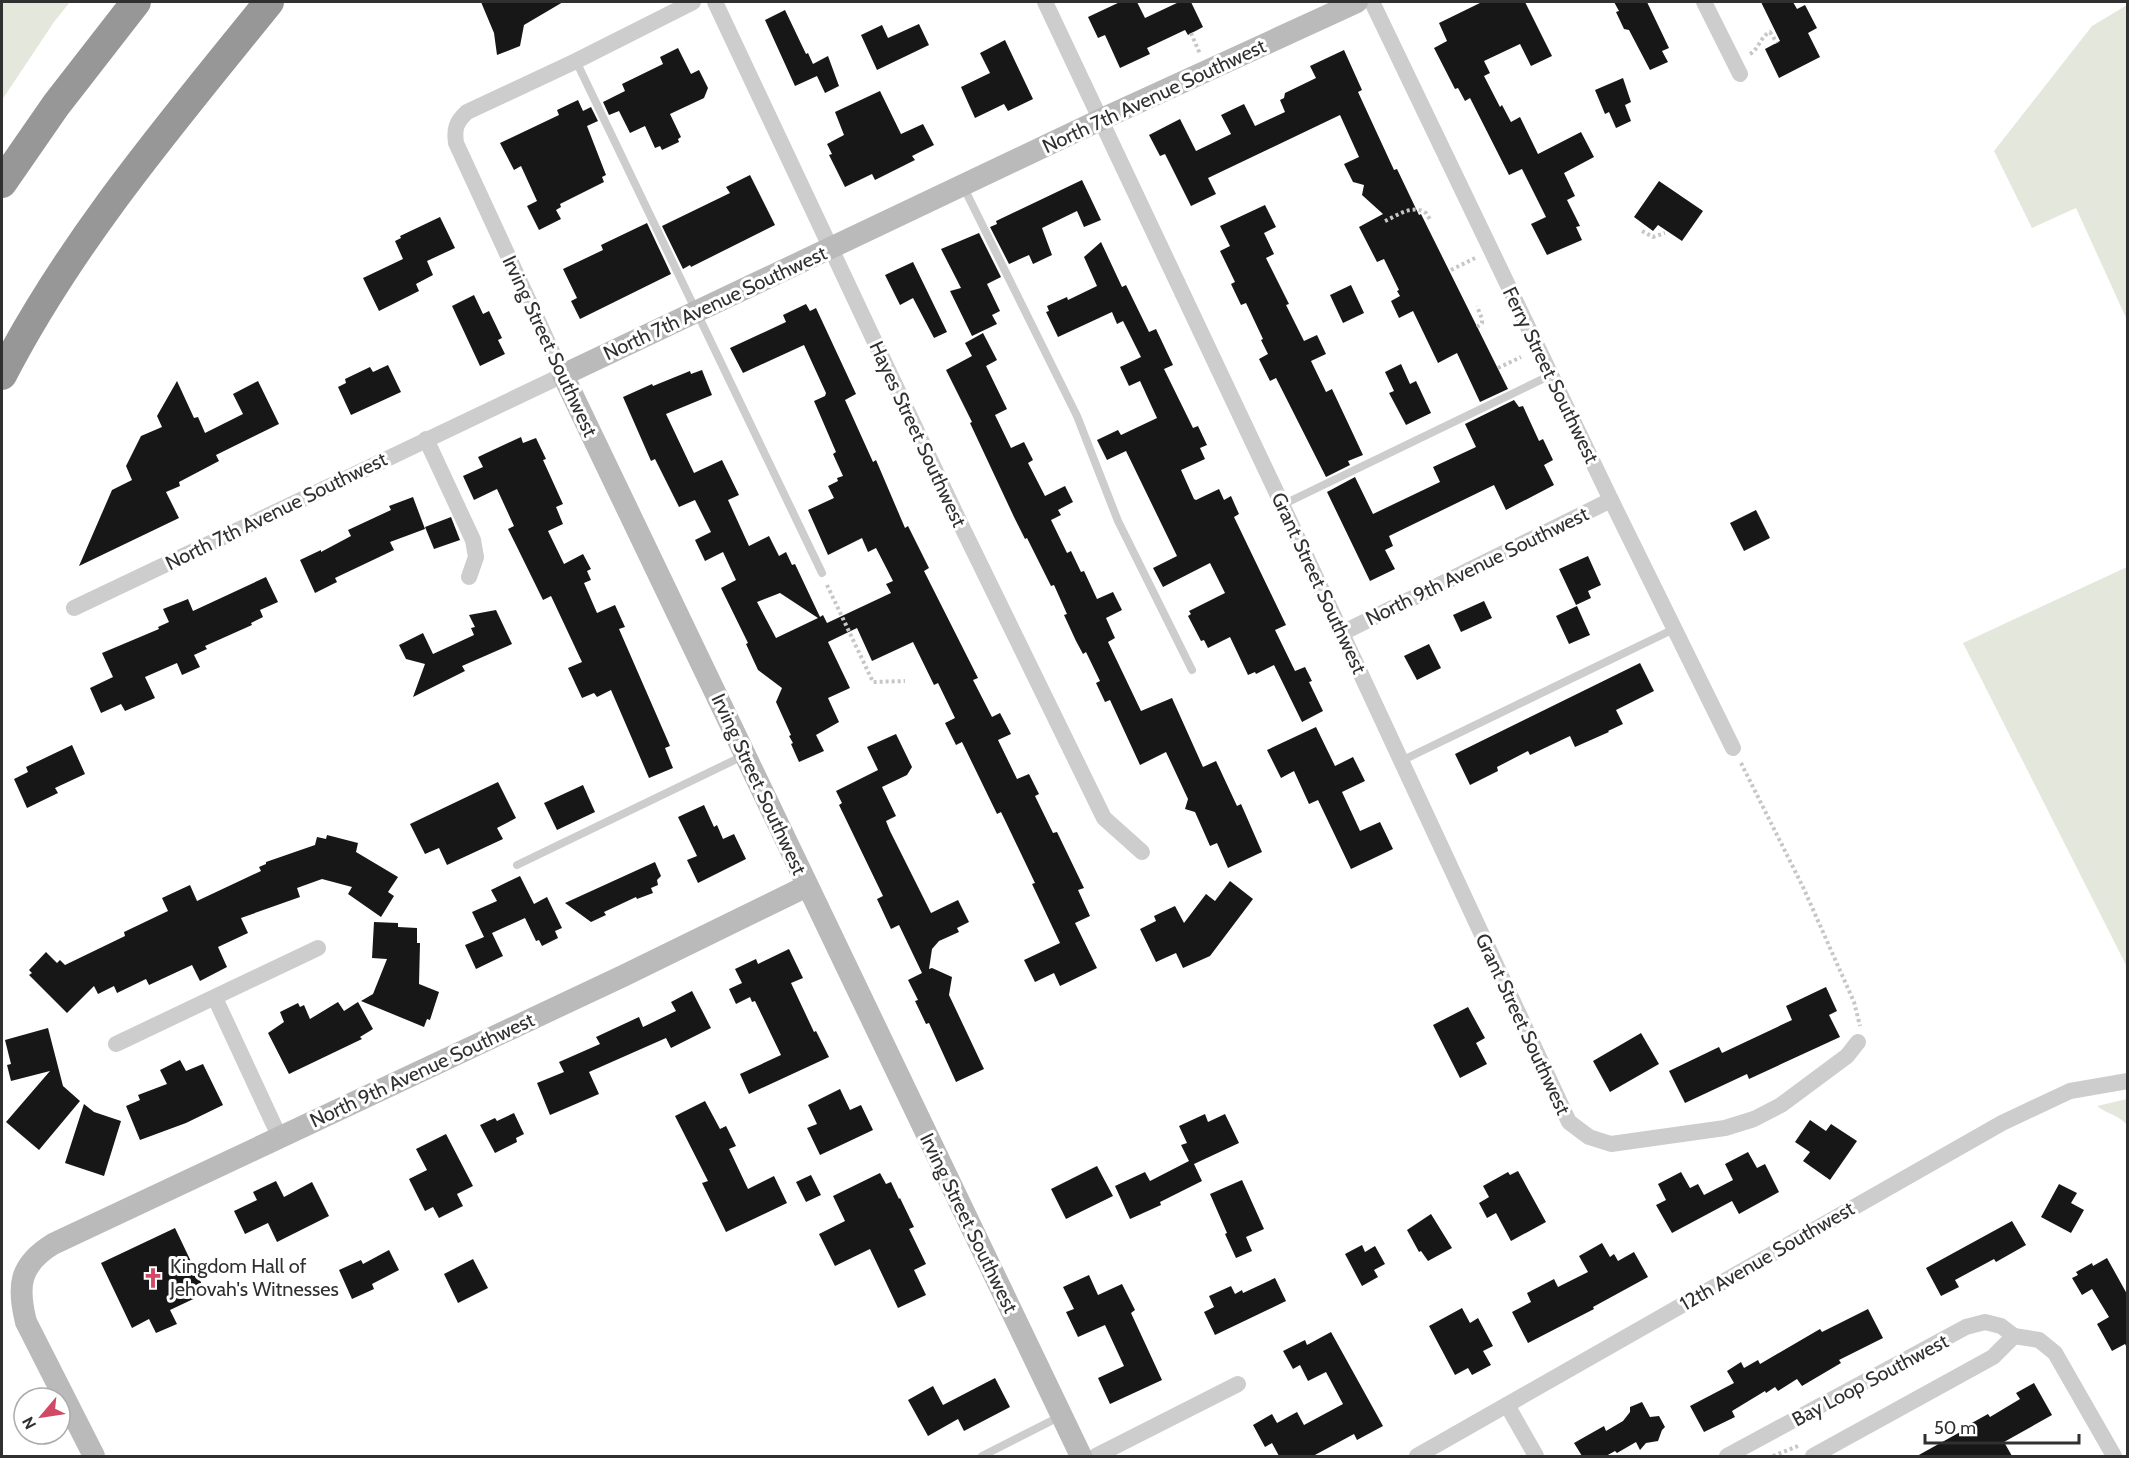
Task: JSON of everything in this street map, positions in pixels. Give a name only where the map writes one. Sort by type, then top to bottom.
[{"type":"highway","points":[[2,183],[56,105],[136,2]]},
{"type":"highway","points":[[2,375],[46,299],[86,238],[153,147],[269,2]]},
{"type":"street","points":[[576,61],[693,2]]},
{"type":"street","name":"Hayes Street Southwest","points":[[715,2],[961,525],[1104,818],[1142,852]]},
{"type":"street","name":"Grant Street Southwest","points":[[1045,2],[1102,119],[1569,1122],[1589,1137],[1611,1144],[1725,1128],[1754,1119],[1781,1105],[1847,1056],[1858,1042]]},
{"type":"street","name":"North 7th Avenue Southwest","points":[[74,608],[1102,119],[1357,2]]},
{"type":"street","name":"Ferry Street Southwest","points":[[1372,2],[1733,748]]},
{"type":"street","points":[[1704,2],[1740,74]]},
{"type":"street","name":"Irving Street Southwest","points":[[576,61],[467,112],[459,120],[454,130],[456,143],[563,375],[1081,1456]]},
{"type":"street","points":[[426,439],[473,540],[476,557],[469,577]]},
{"type":"street","name":"North 9th Avenue Southwest","points":[[1342,633],[1611,500]]},
{"type":"street","name":"North 9th Avenue Southwest","points":[[94,1456],[26,1322],[21,1304],[21,1285],[26,1268],[37,1254],[53,1244],[623,976],[807,886]]},
{"type":"street","points":[[116,1044],[318,948]]},
{"type":"street","points":[[216,998],[280,1138]]},
{"type":"street","name":"12th Avenue Southwest","points":[[1417,1456],[2002,1123],[2070,1091],[2127,1081]]},
{"type":"street","name":"Bay Loop Southwest","points":[[1727,1456],[1966,1328],[1985,1322],[2001,1326],[2014,1336],[2038,1340],[2055,1353],[2114,1456]]},
{"type":"street","name":"Bay Loop Southwest","points":[[1814,1456],[1993,1357],[2014,1336]]},
{"type":"street","points":[[1096,1456],[1238,1384]]},
{"type":"street","points":[[1507,1405],[1536,1456]]},
{"type":"lane","points":[[576,61],[822,573]]},
{"type":"lane","points":[[963,186],[1077,416],[1118,520],[1192,670]]},
{"type":"lane","points":[[1282,505],[1551,375]]},
{"type":"lane","points":[[1401,761],[1674,629]]},
{"type":"lane","points":[[517,865],[746,754]]},
{"type":"lane","points":[[982,1456],[1061,1416]]},
{"type":"path","points":[[1750,54],[1762,38],[1770,32],[1777,43]]},
{"type":"path","points":[[1191,33],[1201,54]]},
{"type":"path","points":[[1385,221],[1414,209],[1426,213],[1431,221]]},
{"type":"path","points":[[1641,231],[1653,237],[1665,233]]},
{"type":"path","points":[[1451,270],[1474,258]]},
{"type":"path","points":[[1477,306],[1482,319],[1482,323],[1477,327]]},
{"type":"path","points":[[1498,368],[1521,357]]},
{"type":"path","points":[[822,573],[873,682],[905,681]]},
{"type":"path","points":[[1733,748],[1803,887],[1854,1002],[1860,1025],[1858,1042]]},
{"type":"shaded area","points":[[2,2],[70,2],[2,100]]},
{"type":"shaded area","points":[[2127,5],[2127,320],[2076,208],[2032,228],[1994,151],[2092,26]]},
{"type":"shaded area","points":[[2127,567],[2127,967],[1963,643]]},
{"type":"shaded area","points":[[2127,1099],[2127,1125],[2097,1106]]},
{"type":"building","points":[[481,2],[563,2],[524,25],[520,46],[497,55],[494,33]]},
{"type":"building","points":[[1120,2],[1137,2],[1145,18],[1179,2],[1191,2],[1203,27],[1188,35],[1185,30],[1147,48],[1150,54],[1120,68],[1105,35],[1098,38],[1088,17]]},
{"type":"building","points":[[1482,2],[1525,2],[1552,56],[1531,66],[1520,44],[1484,61],[1490,73],[1484,76],[1500,107],[1502,105],[1511,122],[1520,117],[1538,154],[1581,132],[1594,157],[1564,173],[1575,196],[1567,200],[1580,226],[1576,227],[1582,240],[1547,255],[1531,224],[1546,217],[1522,169],[1509,175],[1470,98],[1465,101],[1458,88],[1455,89],[1434,48],[1447,41],[1439,23]]},
{"type":"building","points":[[1614,2],[1647,2],[1669,48],[1662,51],[1668,62],[1650,70],[1629,30],[1624,29]]},
{"type":"building","points":[[1761,2],[1793,2],[1797,9],[1805,5],[1817,28],[1808,33],[1820,57],[1779,78],[1765,49],[1780,41]]},
{"type":"building","points":[[785,10],[813,64],[828,56],[839,86],[825,93],[817,76],[795,86],[765,20]]},
{"type":"building","points":[[919,24],[929,45],[877,70],[861,35],[882,25],[888,38]]},
{"type":"building","points":[[1005,40],[1033,99],[1008,111],[1004,104],[975,118],[961,87],[990,73],[980,53]]},
{"type":"building","points":[[678,48],[691,74],[699,70],[708,88],[704,98],[670,114],[681,137],[678,139],[679,142],[662,150],[660,146],[655,148],[645,126],[630,133],[619,111],[609,115],[603,102],[625,91],[622,84],[663,64],[660,57]]},
{"type":"building","points":[[1344,50],[1362,90],[1358,92],[1394,170],[1397,169],[1419,215],[1421,214],[1508,389],[1480,402],[1457,353],[1438,363],[1413,311],[1399,318],[1391,301],[1400,296],[1397,291],[1399,290],[1384,259],[1377,262],[1359,227],[1383,214],[1362,195],[1364,185],[1353,182],[1344,164],[1359,157],[1340,115],[1208,178],[1216,194],[1191,206],[1165,154],[1160,156],[1149,135],[1180,119],[1196,151],[1231,134],[1221,115],[1244,104],[1255,126],[1285,112],[1280,100],[1284,98],[1285,93],[1316,78],[1310,66]]},
{"type":"building","points":[[1623,78],[1631,102],[1625,105],[1631,121],[1616,128],[1609,112],[1605,114],[1595,90]]},
{"type":"building","points":[[880,91],[901,134],[923,124],[934,145],[912,156],[915,160],[875,180],[872,174],[845,187],[829,155],[832,154],[827,144],[844,135],[835,112]]},
{"type":"building","points":[[578,100],[583,111],[591,107],[598,121],[587,126],[606,175],[602,177],[604,182],[560,204],[561,207],[556,210],[561,219],[539,230],[527,206],[537,201],[521,166],[514,170],[500,143],[559,115],[557,110]]},
{"type":"building","points":[[750,175],[775,225],[683,269],[662,226],[730,193],[726,187]]},
{"type":"building","points":[[1082,180],[1101,220],[1084,227],[1077,211],[1042,228],[1052,255],[1033,264],[1029,255],[1009,264],[990,227],[997,224],[996,221]]},
{"type":"building","points":[[1659,181],[1703,211],[1682,241],[1658,225],[1653,231],[1634,217]]},
{"type":"building","points":[[1265,205],[1276,227],[1264,233],[1274,254],[1266,258],[1304,341],[1317,335],[1326,354],[1311,361],[1326,392],[1332,389],[1363,455],[1348,461],[1350,465],[1326,477],[1276,378],[1270,381],[1259,359],[1268,354],[1261,340],[1263,339],[1246,303],[1241,305],[1231,284],[1235,282],[1220,251],[1230,246],[1220,226]]},
{"type":"building","points":[[440,217],[455,248],[427,261],[433,275],[416,284],[419,291],[379,311],[363,278],[403,259],[395,241],[401,238],[400,236]]},
{"type":"building","points":[[647,223],[671,274],[580,319],[571,301],[577,298],[563,269],[603,250],[601,245]]},
{"type":"building","points":[[979,233],[1001,277],[987,284],[1000,311],[992,315],[997,324],[972,336],[950,291],[961,288],[941,249]]},
{"type":"building","points":[[1101,242],[1122,287],[1126,285],[1149,332],[1156,329],[1173,365],[1164,369],[1193,428],[1198,426],[1207,445],[1200,448],[1205,459],[1181,470],[1194,499],[1219,489],[1224,500],[1231,496],[1239,514],[1234,517],[1286,625],[1275,630],[1295,671],[1305,667],[1312,681],[1309,682],[1323,711],[1302,722],[1274,665],[1256,674],[1255,672],[1248,675],[1230,637],[1208,648],[1204,640],[1201,641],[1188,616],[1191,614],[1189,611],[1225,593],[1210,563],[1163,587],[1153,568],[1177,556],[1126,451],[1107,460],[1097,440],[1118,430],[1121,435],[1157,418],[1140,381],[1129,386],[1120,367],[1141,357],[1123,321],[1117,324],[1112,312],[1058,337],[1046,312],[1049,311],[1047,306],[1067,297],[1068,300],[1097,286],[1084,257]]},
{"type":"building","points":[[913,262],[947,332],[934,338],[913,298],[900,305],[885,275]]},
{"type":"building","points":[[1351,285],[1364,313],[1343,323],[1330,295]]},
{"type":"building","points":[[474,295],[483,314],[489,311],[502,338],[498,340],[505,354],[480,366],[452,306]]},
{"type":"building","points":[[806,304],[810,311],[816,308],[856,394],[845,400],[873,462],[876,460],[905,528],[908,526],[929,568],[924,571],[978,678],[973,680],[992,717],[1000,713],[1011,734],[998,740],[1017,779],[1029,774],[1039,794],[1035,796],[1053,833],[1057,832],[1084,888],[1078,890],[1090,916],[1075,923],[1097,968],[1060,986],[1054,973],[1035,982],[1024,960],[1060,943],[1032,884],[1035,883],[1001,812],[997,814],[962,742],[956,745],[945,723],[955,718],[938,683],[934,685],[913,642],[872,661],[857,628],[828,642],[850,688],[828,698],[839,722],[816,735],[824,751],[799,762],[791,744],[793,743],[789,736],[791,735],[776,702],[782,688],[758,670],[746,644],[748,643],[721,588],[736,580],[723,552],[705,561],[695,540],[711,532],[695,500],[679,507],[655,459],[651,461],[623,397],[690,371],[691,374],[702,370],[712,395],[666,414],[694,473],[722,460],[739,495],[728,500],[749,546],[769,536],[779,556],[786,552],[792,565],[795,564],[820,617],[823,615],[827,623],[891,593],[886,584],[893,581],[876,548],[868,552],[862,538],[828,555],[808,510],[834,498],[828,486],[843,476],[833,454],[836,452],[814,401],[825,396],[826,393],[804,345],[743,373],[730,348],[786,322],[783,315]],"holes":[[[780,593],[818,618],[776,638],[757,602]]]},
{"type":"building","points":[[983,333],[997,360],[986,366],[1007,409],[995,415],[1011,448],[1024,442],[1033,460],[1028,463],[1045,496],[1065,486],[1073,502],[1058,510],[1061,515],[1051,520],[1067,553],[1071,551],[1081,572],[1084,571],[1097,599],[1113,592],[1122,610],[1106,618],[1115,638],[1108,642],[1141,711],[1172,698],[1203,767],[1216,761],[1237,806],[1241,804],[1262,852],[1228,868],[1217,843],[1210,846],[1195,812],[1185,809],[1188,799],[1166,752],[1140,765],[1110,700],[1105,702],[1096,683],[1100,681],[1086,652],[1083,654],[1076,641],[1054,585],[1051,586],[1014,517],[946,370],[972,356],[965,343]]},
{"type":"building","points":[[1401,364],[1410,384],[1416,381],[1431,413],[1406,425],[1389,393],[1394,391],[1385,372]]},
{"type":"building","points":[[388,365],[401,392],[351,415],[338,387],[346,383],[345,379],[370,367],[373,372]]},
{"type":"building","points":[[177,381],[194,418],[198,417],[205,433],[243,414],[233,394],[258,381],[279,424],[216,455],[219,461],[179,482],[180,486],[166,492],[179,518],[79,566],[112,490],[132,480],[126,466],[141,436],[162,427],[157,416]]},
{"type":"building","points":[[1514,400],[1519,407],[1523,406],[1539,441],[1543,439],[1553,460],[1544,465],[1554,485],[1506,510],[1494,485],[1389,536],[1393,546],[1385,550],[1395,569],[1370,581],[1327,492],[1355,477],[1373,514],[1440,482],[1433,467],[1476,447],[1465,424]]},
{"type":"building","points":[[521,437],[523,443],[536,438],[546,459],[543,460],[563,504],[556,507],[563,524],[548,531],[564,564],[583,554],[591,569],[587,571],[591,580],[584,583],[597,613],[615,605],[625,627],[619,629],[670,746],[665,748],[673,768],[649,778],[611,690],[597,697],[594,693],[582,698],[568,668],[582,662],[551,596],[543,600],[508,529],[514,526],[497,489],[474,500],[463,476],[483,467],[478,457]]},
{"type":"building","points":[[413,497],[425,529],[390,542],[394,550],[335,578],[337,582],[315,593],[300,560],[351,536],[348,530],[391,510],[389,506]]},
{"type":"building","points":[[1756,510],[1770,538],[1744,551],[1730,523]]},
{"type":"building","points":[[451,517],[460,540],[434,549],[425,527]]},
{"type":"building","points":[[1588,556],[1601,585],[1588,591],[1591,598],[1576,605],[1559,569]]},
{"type":"building","points":[[266,577],[278,602],[260,610],[263,617],[251,623],[252,625],[205,646],[207,649],[194,655],[200,667],[182,675],[177,663],[145,677],[155,698],[125,711],[121,704],[101,713],[90,688],[113,677],[102,653],[159,629],[158,627],[169,622],[163,609],[188,599],[193,611]]},
{"type":"building","points":[[1484,601],[1492,618],[1461,632],[1453,615]]},
{"type":"building","points":[[1577,606],[1590,635],[1569,644],[1556,616]]},
{"type":"building","points":[[496,610],[512,644],[462,666],[465,671],[413,697],[425,664],[406,659],[399,645],[423,633],[433,654],[474,635],[471,628],[475,627],[469,615]]},
{"type":"building","points":[[1429,644],[1441,668],[1417,680],[1404,656]]},
{"type":"building","points":[[1640,663],[1654,691],[1616,710],[1623,724],[1575,747],[1570,736],[1530,755],[1528,751],[1497,767],[1498,771],[1470,785],[1455,754]]},
{"type":"building","points":[[1316,727],[1335,766],[1353,757],[1365,781],[1342,792],[1360,831],[1380,822],[1393,849],[1351,869],[1318,800],[1309,804],[1294,771],[1281,778],[1267,750]]},
{"type":"building","points":[[896,734],[912,767],[907,775],[882,787],[896,816],[886,821],[931,913],[958,900],[969,922],[957,928],[959,932],[939,941],[932,949],[929,969],[932,968],[952,977],[949,995],[984,1069],[956,1082],[929,1023],[926,1024],[915,1001],[918,1000],[908,980],[922,973],[899,925],[891,929],[877,899],[883,896],[839,805],[842,803],[836,791],[878,770],[867,747]]},
{"type":"building","points":[[72,745],[85,774],[55,788],[58,793],[27,808],[14,779],[28,772],[26,767]]},
{"type":"building","points":[[498,782],[516,818],[497,828],[503,839],[447,865],[439,848],[425,854],[410,824]]},
{"type":"building","points":[[583,785],[595,812],[557,830],[544,803]]},
{"type":"building","points":[[704,805],[714,827],[717,825],[723,839],[734,834],[746,859],[698,883],[687,860],[697,856],[678,817]]},
{"type":"building","points":[[327,835],[358,843],[356,852],[398,877],[388,892],[394,896],[381,917],[348,894],[352,887],[322,879],[297,888],[300,897],[241,918],[248,933],[218,947],[227,967],[200,981],[192,965],[149,985],[146,979],[117,993],[114,986],[98,994],[94,986],[67,1013],[29,975],[32,973],[29,970],[46,952],[57,963],[60,960],[65,965],[125,936],[124,932],[168,911],[162,898],[190,885],[197,901],[261,871],[259,867],[266,862],[315,845],[317,837],[326,839]]},
{"type":"building","points":[[655,862],[661,876],[657,880],[658,885],[651,888],[653,893],[637,899],[636,897],[604,912],[606,915],[591,922],[565,903]]},
{"type":"building","points":[[520,876],[534,904],[547,897],[562,928],[555,931],[558,938],[542,946],[539,940],[536,941],[525,918],[492,933],[503,956],[476,969],[465,945],[484,937],[472,912],[497,901],[491,890]]},
{"type":"building","points":[[1230,881],[1253,899],[1210,956],[1183,968],[1176,953],[1156,962],[1140,929],[1156,921],[1154,916],[1175,906],[1184,923],[1206,894],[1215,901]]},
{"type":"building","points":[[374,922],[398,923],[398,927],[417,928],[417,943],[420,943],[419,984],[439,992],[430,1020],[427,1019],[424,1027],[361,1001],[373,994],[387,959],[372,958]]},
{"type":"building","points":[[789,949],[803,978],[791,983],[814,1032],[816,1031],[829,1057],[749,1094],[740,1074],[781,1055],[755,1001],[752,1002],[750,997],[736,1004],[729,989],[742,983],[735,969],[756,959],[758,964]]},
{"type":"building","points":[[1826,987],[1837,1011],[1829,1015],[1840,1037],[1749,1079],[1747,1074],[1685,1103],[1669,1071],[1719,1047],[1722,1053],[1792,1020],[1786,1006]]},
{"type":"building","points":[[692,991],[711,1028],[671,1048],[666,1038],[589,1072],[599,1094],[550,1115],[537,1083],[564,1072],[559,1062],[600,1044],[596,1037],[639,1017],[643,1027],[676,1011],[671,1002]]},
{"type":"building","points":[[338,1002],[344,1011],[358,1002],[373,1029],[360,1037],[362,1039],[289,1074],[268,1033],[284,1022],[280,1012],[298,1003],[300,1007],[304,1005],[310,1019]]},
{"type":"building","points":[[1468,1007],[1485,1038],[1476,1043],[1487,1064],[1460,1078],[1433,1025]]},
{"type":"building","points":[[48,1028],[63,1086],[80,1101],[39,1150],[6,1122],[50,1071],[11,1081],[7,1065],[11,1064],[5,1040]]},
{"type":"building","points":[[1641,1033],[1659,1064],[1610,1092],[1593,1061]]},
{"type":"building","points":[[180,1060],[186,1071],[203,1064],[223,1105],[186,1123],[140,1140],[126,1106],[140,1100],[138,1095],[167,1084],[160,1070]]},
{"type":"building","points":[[840,1089],[850,1110],[861,1105],[873,1130],[820,1155],[807,1128],[817,1124],[808,1105]]},
{"type":"building","points":[[705,1101],[720,1129],[726,1126],[736,1146],[729,1149],[748,1189],[774,1176],[787,1203],[726,1232],[702,1183],[708,1181],[675,1116]]},
{"type":"building","points":[[84,1104],[94,1112],[121,1121],[104,1176],[65,1163]]},
{"type":"building","points":[[514,1113],[524,1134],[516,1138],[517,1142],[495,1153],[480,1125],[495,1118],[497,1121]]},
{"type":"building","points":[[1205,1114],[1208,1122],[1225,1114],[1239,1143],[1194,1164],[1202,1181],[1160,1202],[1161,1205],[1130,1219],[1115,1186],[1145,1172],[1150,1181],[1189,1161],[1181,1145],[1187,1143],[1179,1126]]},
{"type":"building","points":[[1810,1120],[1826,1131],[1831,1124],[1857,1141],[1830,1180],[1803,1161],[1810,1152],[1795,1142]]},
{"type":"building","points":[[446,1134],[473,1186],[457,1194],[463,1206],[439,1218],[433,1207],[425,1211],[409,1179],[427,1170],[416,1149]]},
{"type":"building","points":[[1748,1152],[1757,1168],[1765,1164],[1779,1192],[1739,1214],[1732,1201],[1672,1233],[1656,1205],[1666,1200],[1658,1184],[1681,1172],[1690,1188],[1698,1184],[1704,1195],[1733,1180],[1725,1164]]},
{"type":"building","points":[[1097,1166],[1113,1196],[1066,1219],[1051,1189]]},
{"type":"building","points":[[1518,1171],[1546,1222],[1511,1241],[1496,1213],[1487,1218],[1479,1203],[1489,1197],[1483,1186],[1508,1172],[1510,1175]]},
{"type":"building","points":[[880,1173],[886,1184],[891,1182],[900,1198],[914,1227],[909,1229],[926,1264],[914,1270],[926,1295],[898,1308],[870,1249],[835,1266],[819,1234],[845,1221],[833,1196]]},
{"type":"building","points":[[811,1175],[821,1195],[806,1202],[796,1182]]},
{"type":"building","points":[[1242,1180],[1264,1229],[1246,1237],[1252,1251],[1236,1258],[1210,1194]]},
{"type":"building","points":[[276,1181],[284,1197],[312,1182],[329,1216],[277,1242],[268,1223],[245,1234],[234,1211],[257,1200],[253,1192]]},
{"type":"building","points":[[2059,1184],[2077,1193],[2071,1203],[2084,1210],[2071,1233],[2041,1217]]},
{"type":"building","points":[[1431,1214],[1452,1248],[1428,1261],[1421,1251],[1419,1252],[1407,1230]]},
{"type":"building","points":[[2012,1221],[2026,1245],[1996,1262],[1994,1259],[1955,1280],[1959,1287],[1941,1296],[1926,1268]]},
{"type":"building","name":"Kingdom Hall of Jehovah's Witnesses","points":[[175,1228],[206,1293],[170,1310],[177,1324],[156,1333],[149,1319],[132,1328],[101,1263]]},
{"type":"building","points":[[1602,1243],[1610,1257],[1614,1254],[1618,1261],[1634,1252],[1648,1277],[1593,1307],[1594,1309],[1528,1343],[1512,1312],[1531,1302],[1527,1293],[1554,1279],[1558,1287],[1588,1272],[1579,1256]]},
{"type":"building","points":[[1362,1245],[1365,1252],[1375,1246],[1385,1264],[1374,1270],[1378,1277],[1362,1286],[1345,1254]]},
{"type":"building","points":[[389,1250],[399,1270],[372,1284],[374,1289],[352,1299],[339,1270],[361,1260],[363,1264]]},
{"type":"building","points":[[2107,1258],[2127,1294],[2127,1348],[2125,1344],[2112,1351],[2097,1324],[2109,1317],[2092,1289],[2082,1295],[2072,1278],[2078,1275],[2076,1272]]},
{"type":"building","points":[[473,1259],[488,1288],[458,1303],[444,1274]]},
{"type":"building","points":[[1089,1275],[1098,1295],[1122,1284],[1135,1310],[1131,1313],[1162,1380],[1110,1404],[1098,1378],[1124,1366],[1105,1325],[1078,1337],[1066,1312],[1074,1309],[1063,1287]]},
{"type":"building","points":[[1275,1278],[1286,1301],[1215,1335],[1204,1312],[1214,1307],[1209,1296],[1231,1286],[1235,1294],[1242,1290],[1243,1293]]},
{"type":"building","points":[[1462,1308],[1470,1323],[1478,1318],[1493,1346],[1483,1351],[1491,1365],[1472,1375],[1468,1368],[1455,1375],[1429,1326]]},
{"type":"building","points":[[1868,1309],[1883,1338],[1839,1360],[1841,1363],[1802,1386],[1797,1379],[1778,1391],[1775,1387],[1766,1393],[1765,1391],[1732,1411],[1735,1417],[1704,1432],[1690,1406],[1734,1383],[1727,1371],[1741,1362],[1744,1368],[1758,1360],[1760,1364],[1820,1329],[1822,1332]]},
{"type":"building","points":[[1331,1332],[1383,1426],[1357,1440],[1354,1434],[1313,1456],[1279,1456],[1272,1443],[1265,1447],[1253,1425],[1272,1414],[1277,1423],[1297,1412],[1304,1425],[1343,1404],[1326,1372],[1308,1381],[1300,1365],[1293,1369],[1283,1351],[1305,1340],[1307,1345]]},
{"type":"building","points":[[995,1378],[1010,1407],[964,1431],[958,1419],[928,1436],[908,1400],[933,1386],[943,1405]]},
{"type":"building","points":[[2034,1383],[2052,1415],[2004,1442],[2012,1456],[1917,1456],[1988,1414],[1990,1417],[2020,1399],[2016,1393]]},
{"type":"building","points":[[1642,1402],[1650,1417],[1659,1416],[1665,1427],[1658,1441],[1646,1443],[1640,1450],[1636,1442],[1617,1453],[1615,1451],[1606,1456],[1582,1456],[1574,1443],[1604,1426],[1606,1431],[1623,1421],[1630,1412],[1630,1407]]},
{"type":"place","name":"Kingdom Hall of Jehovah's Witnesses","points":[[153,1278]]}]
